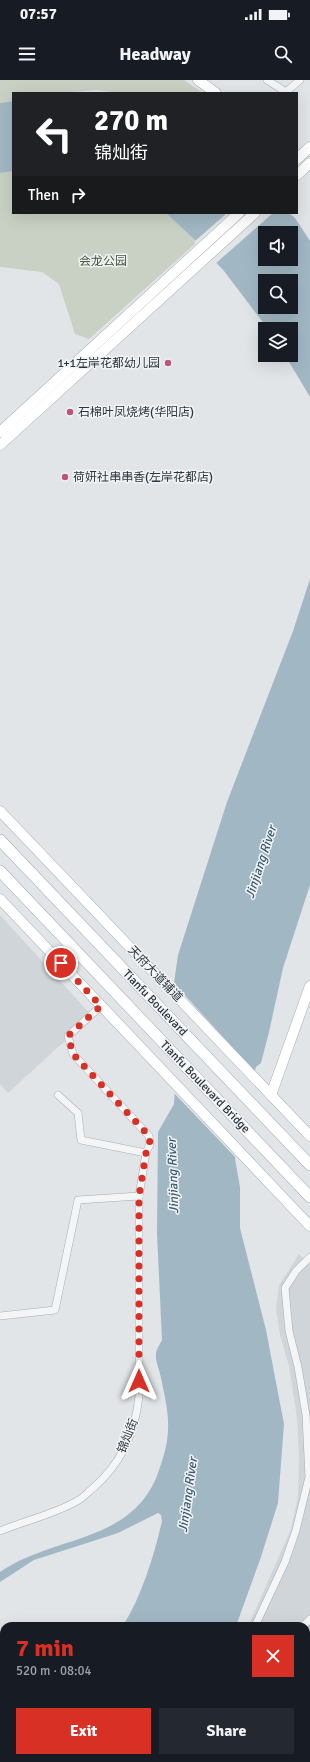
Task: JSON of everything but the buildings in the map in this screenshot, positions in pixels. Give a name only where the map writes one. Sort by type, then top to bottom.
[{"type":"main road","name":"Tianfu Boulevard","points":[[0,840],[310,1165]]},
{"type":"main road","name":"Tianfu Boulevard","points":[[0,871],[159,1038]]},
{"type":"main road","name":"Tianfu Boulevard Bridge","points":[[159,1038],[310,1198]]},
{"type":"street","points":[[198,80],[215,92]]},
{"type":"street","points":[[267,80],[286,92],[300,80]]},
{"type":"street","points":[[298,172],[303,158],[310,147]]},
{"type":"street","points":[[0,432],[238,214]]},
{"type":"street","points":[[0,445],[254,214]]},
{"type":"street","name":"天府大道辅道","points":[[0,811],[310,1136]]},
{"type":"street","points":[[0,899],[310,1226]]},
{"type":"street","points":[[270,1095],[310,986]]},
{"type":"street","name":"锦灿街","points":[[0,1530],[78,1500],[112,1469],[122,1455],[132,1433],[139,1396],[139,1196],[146,1153],[150,1144],[149,1136],[73,1054],[68,1036],[101,1006]]},
{"type":"street","points":[[58,1095],[78,1113],[81,1140],[146,1153]]},
{"type":"street","points":[[0,1316],[55,1310],[78,1200],[139,1196]]},
{"type":"street","points":[[257,1622],[285,1562],[296,1530],[308,1477],[306,1415],[298,1367],[289,1331],[285,1288],[296,1271],[310,1257]]},
{"type":"shaded area","points":[[0,915],[92,1016],[8,1093],[0,1084]]},
{"type":"shaded area","points":[[299,1254],[310,1265],[310,1622],[250,1622],[291,1529],[298,1496],[299,1456],[297,1418],[289,1366],[280,1335],[276,1308],[279,1285]]},
{"type":"green space","points":[[0,80],[184,80],[202,92],[112,92],[96,90],[73,92],[12,92],[12,101],[0,103]]},
{"type":"green space","name":"会龙公园","points":[[12,171],[12,214],[167,214],[197,242],[89,339],[75,334],[59,284],[42,272],[0,267],[0,173]]},
{"type":"water","points":[[12,101],[12,171],[0,173],[0,103]]},
{"type":"water","points":[[167,214],[290,214],[295,218],[310,241],[310,397],[289,362],[298,362],[298,322],[263,322],[224,271],[197,242]]},
{"type":"water","name":"Jinjiang River","points":[[310,579],[310,885],[283,968],[261,1063],[256,1067],[244,1111],[235,1159],[240,1187],[240,1228],[266,1330],[284,1424],[278,1503],[261,1557],[237,1622],[125,1622],[142,1588],[155,1548],[162,1521],[161,1515],[158,1513],[118,1533],[34,1560],[0,1582],[0,1572],[21,1560],[111,1526],[130,1513],[146,1496],[162,1462],[168,1434],[168,1423],[165,1397],[156,1357],[162,1340],[157,1234],[158,1132],[174,1104],[178,1042],[173,990],[178,955],[227,802],[293,631]]},
{"type":"pier","points":[[226,214],[272,214],[258,226],[215,264],[194,242]]},
{"type":"pier","points":[[172,981],[256,1073],[246,1112],[237,1159],[173,1092],[176,1042],[171,1009]]},
{"type":"place","name":"1+1左岸花都幼儿园","points":[[168,363]]},
{"type":"place","name":"石棉叶凤烧烤(华阳店)","points":[[70,412]]},
{"type":"place","name":"荷妍社串串香(左岸花都店)","points":[[65,477]]},
{"type":"route","points":[[61,963],[101,1006],[68,1036],[73,1054],[149,1136],[150,1144],[146,1153],[139,1196],[139,1381]]}]
